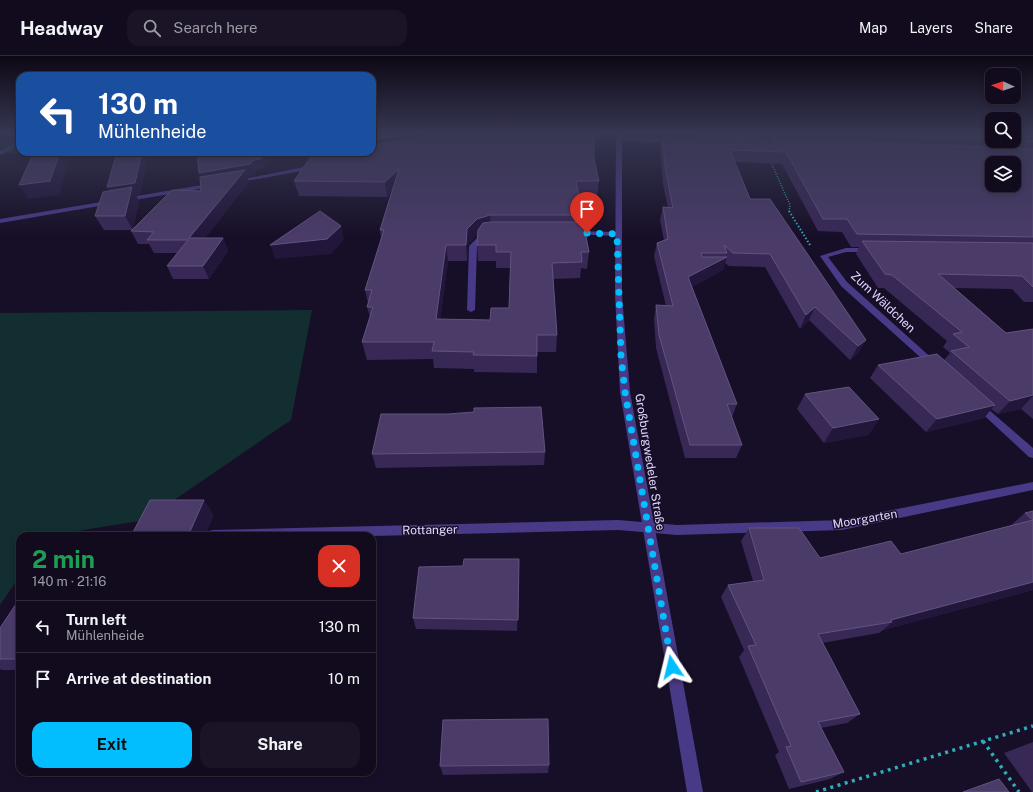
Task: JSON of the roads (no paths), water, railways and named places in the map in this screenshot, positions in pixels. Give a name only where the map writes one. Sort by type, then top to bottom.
[{"type":"street","points":[[225,183],[318,167]]},
{"type":"street","name":"Großburgwedeler Straße","points":[[618,167],[617,234],[621,356],[625,392],[647,527],[695,792]]},
{"type":"street","points":[[0,221],[218,184]]},
{"type":"street","points":[[563,233],[617,234]]},
{"type":"street","points":[[471,310],[473,246],[481,237],[491,234]]},
{"type":"street","name":"Zum Wäldchen","points":[[877,250],[846,250],[824,256],[844,284],[938,369]]},
{"type":"street","points":[[974,401],[1033,454]]},
{"type":"street","name":"Moorgarten","points":[[647,527],[677,530],[842,525],[1033,486]]},
{"type":"street","name":"Rottanger","points":[[360,532],[618,525],[647,527]]}]
